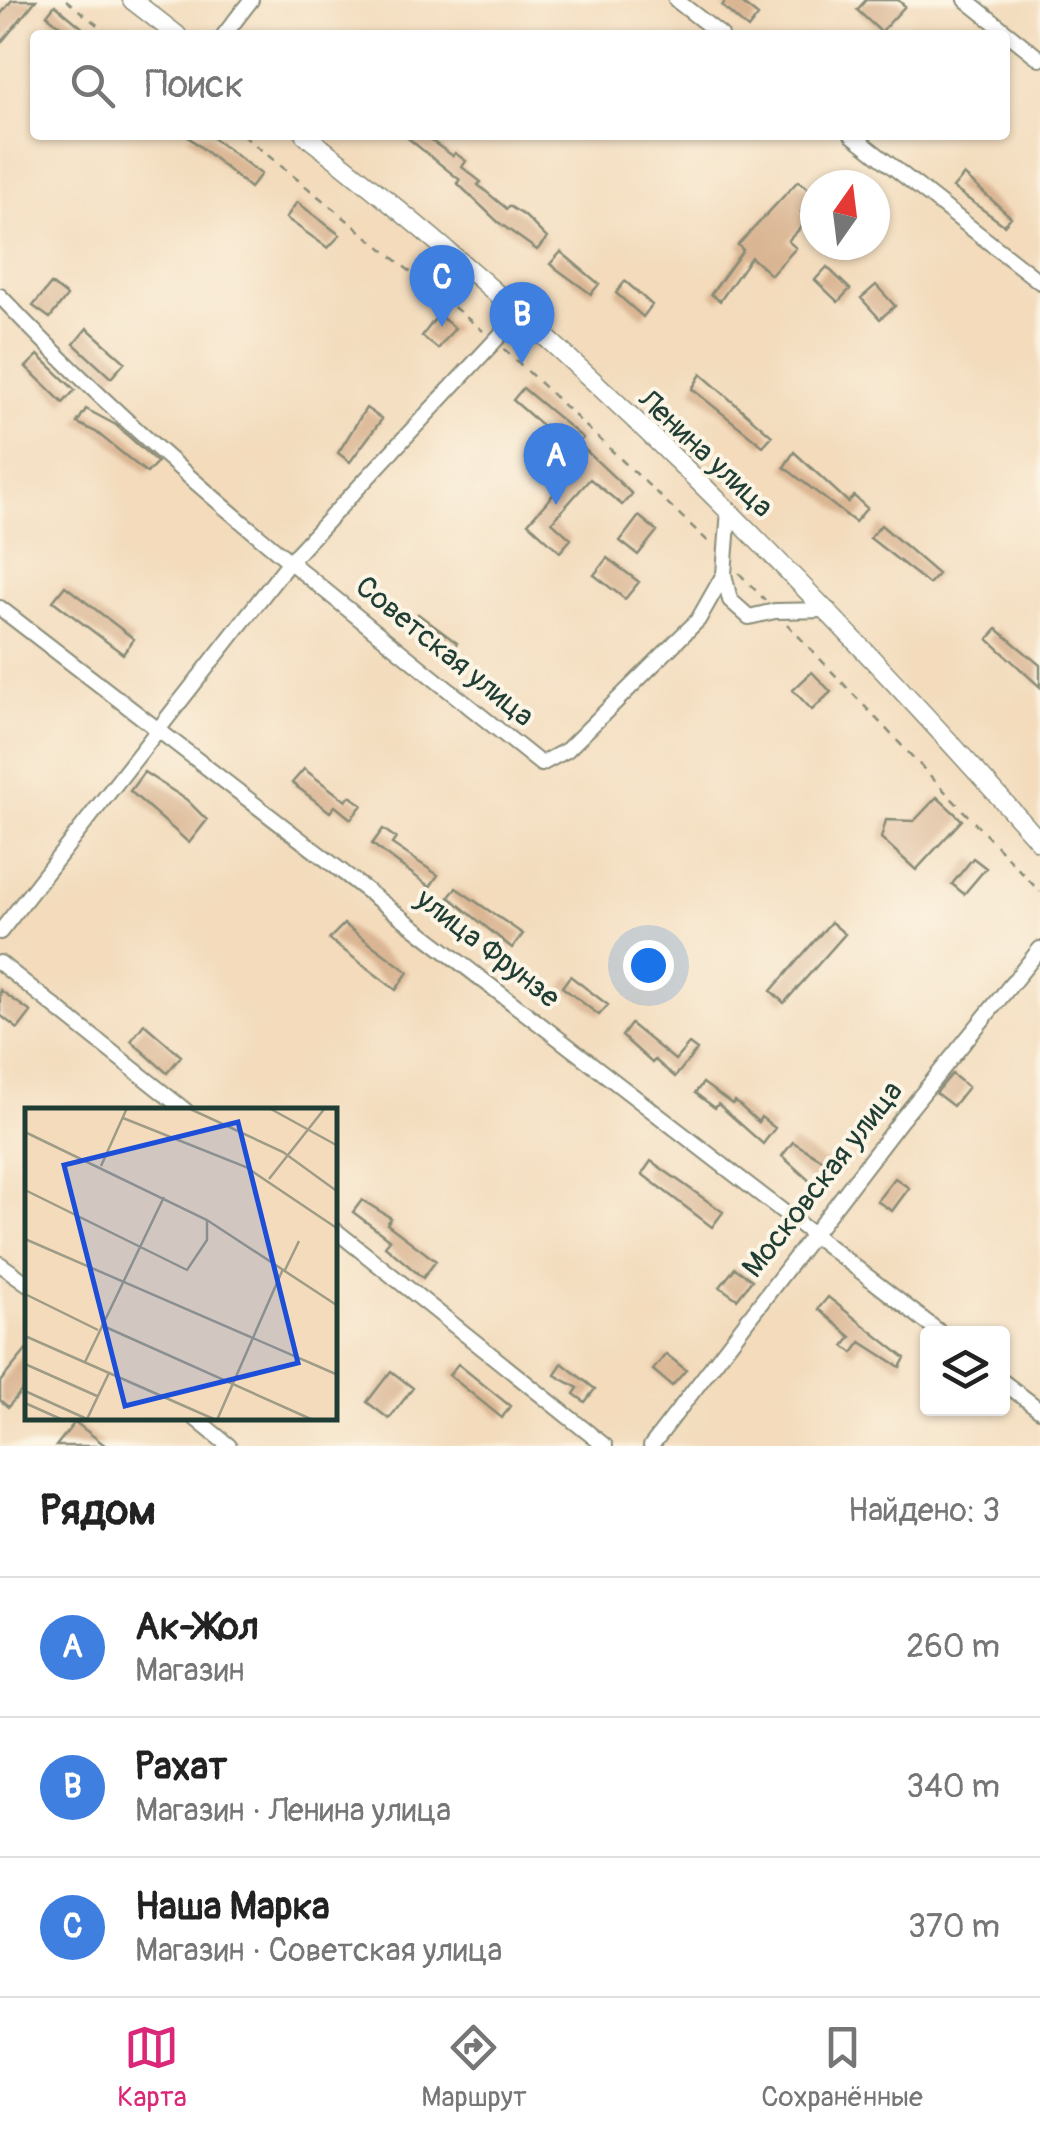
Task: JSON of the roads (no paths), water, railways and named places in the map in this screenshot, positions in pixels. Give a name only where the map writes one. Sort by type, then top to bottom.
[{"type":"main road","points":[[132,0],[171,30]]},
{"type":"main road","name":"Ленина улица","points":[[311,140],[518,316],[729,510],[828,610],[1040,842]]},
{"type":"street","points":[[228,30],[252,0]]},
{"type":"street","points":[[676,0],[715,30]]},
{"type":"street","points":[[966,0],[1004,30]]},
{"type":"street","points":[[1010,35],[1040,59]]},
{"type":"street","points":[[858,140],[1040,282]]},
{"type":"street","name":"Советская улица","points":[[0,296],[60,360],[290,561],[541,764],[567,750],[698,620],[725,566],[729,510]]},
{"type":"street","points":[[0,932],[290,561],[518,316]]},
{"type":"street","points":[[725,566],[730,600],[749,617],[775,611],[828,610]]},
{"type":"street","name":"улица Фрунзе","points":[[0,608],[932,1326]]},
{"type":"street","name":"Московская улица","points":[[651,1446],[1040,949]]},
{"type":"street","points":[[0,963],[182,1108]]},
{"type":"street","points":[[338,1232],[605,1446]]},
{"type":"street","points":[[0,1264],[25,1282]]},
{"type":"street","points":[[1010,1387],[1040,1410]]},
{"type":"street","points":[[199,1421],[229,1446]]},
{"type":"place","name":"Наша Марка","points":[[442,327]]},
{"type":"place","name":"Рахат","points":[[522,364]]},
{"type":"place","name":"Ак-Жол","points":[[556,505]]}]
